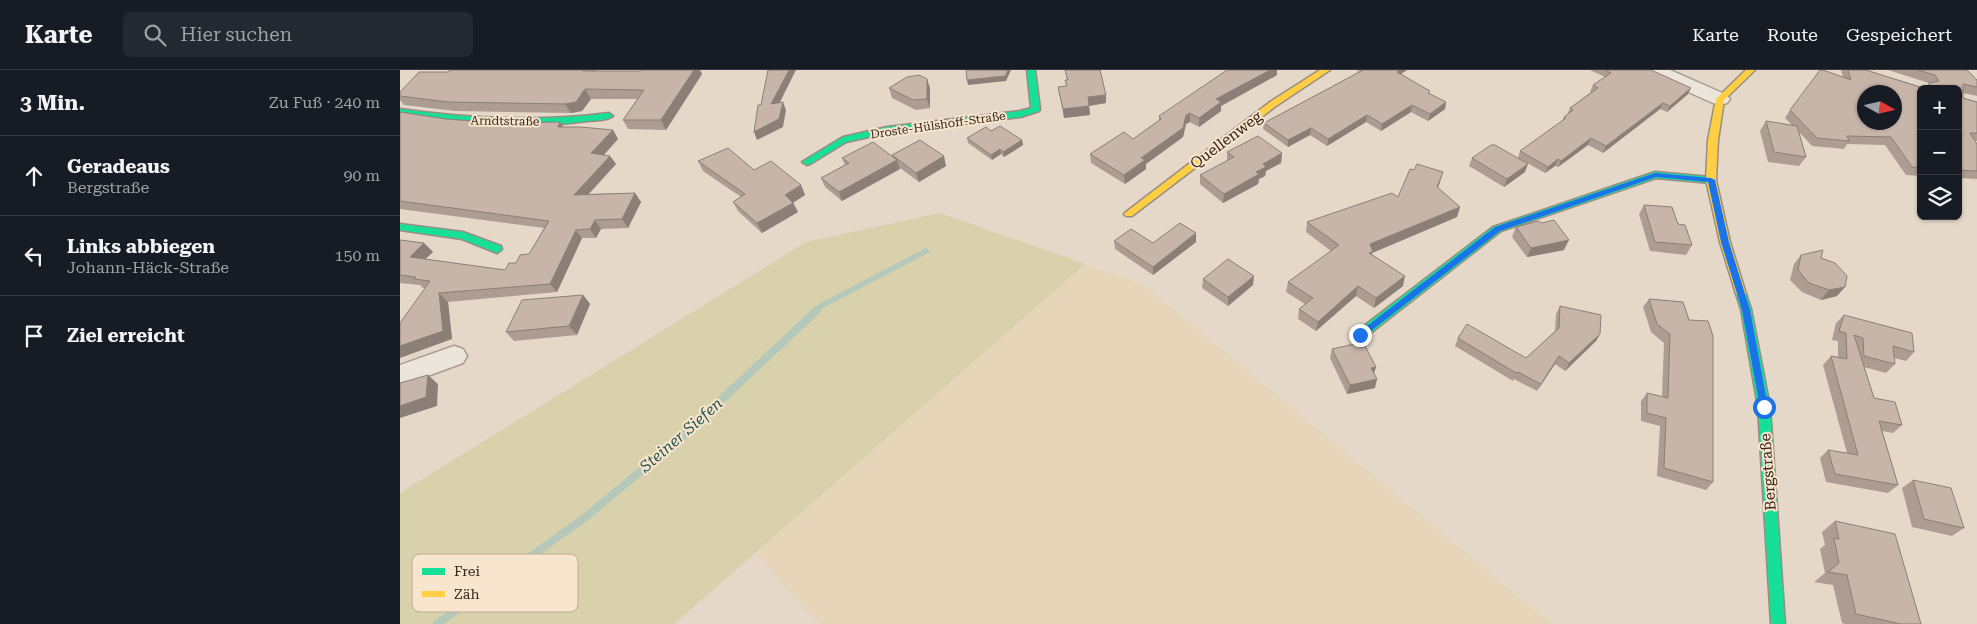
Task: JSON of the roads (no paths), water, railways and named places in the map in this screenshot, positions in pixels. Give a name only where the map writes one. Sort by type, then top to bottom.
[{"type":"street","name":"Droste-Hülshoff-Straße","points":[[807,162],[843,140],[887,130],[1021,114],[1036,109],[1030,70]]},
{"type":"street","name":"Quellenweg","points":[[1128,214],[1273,104],[1326,70]]},
{"type":"street","points":[[1655,70],[1720,99],[1750,70]]},
{"type":"street","name":"Bergstraße","points":[[1720,99],[1713,140],[1711,180],[1725,242],[1746,310],[1764,407],[1778,624]]},
{"type":"street","name":"Arndtstraße","points":[[400,112],[455,120],[498,122],[571,122],[609,116]]},
{"type":"street","points":[[1360,335],[1497,229],[1655,175],[1711,180]]},
{"type":"street","points":[[400,228],[463,236],[497,249]]},
{"type":"street","points":[[400,376],[454,356]]},
{"type":"waterway","name":"Steiner Siefen","points":[[817,310],[821,306],[926,251]]},
{"type":"waterway","name":"Steiner Siefen","points":[[534,554],[587,516],[683,436],[817,310]]},
{"type":"waterway","name":"Steiner Siefen","points":[[437,624],[454,612]]}]
